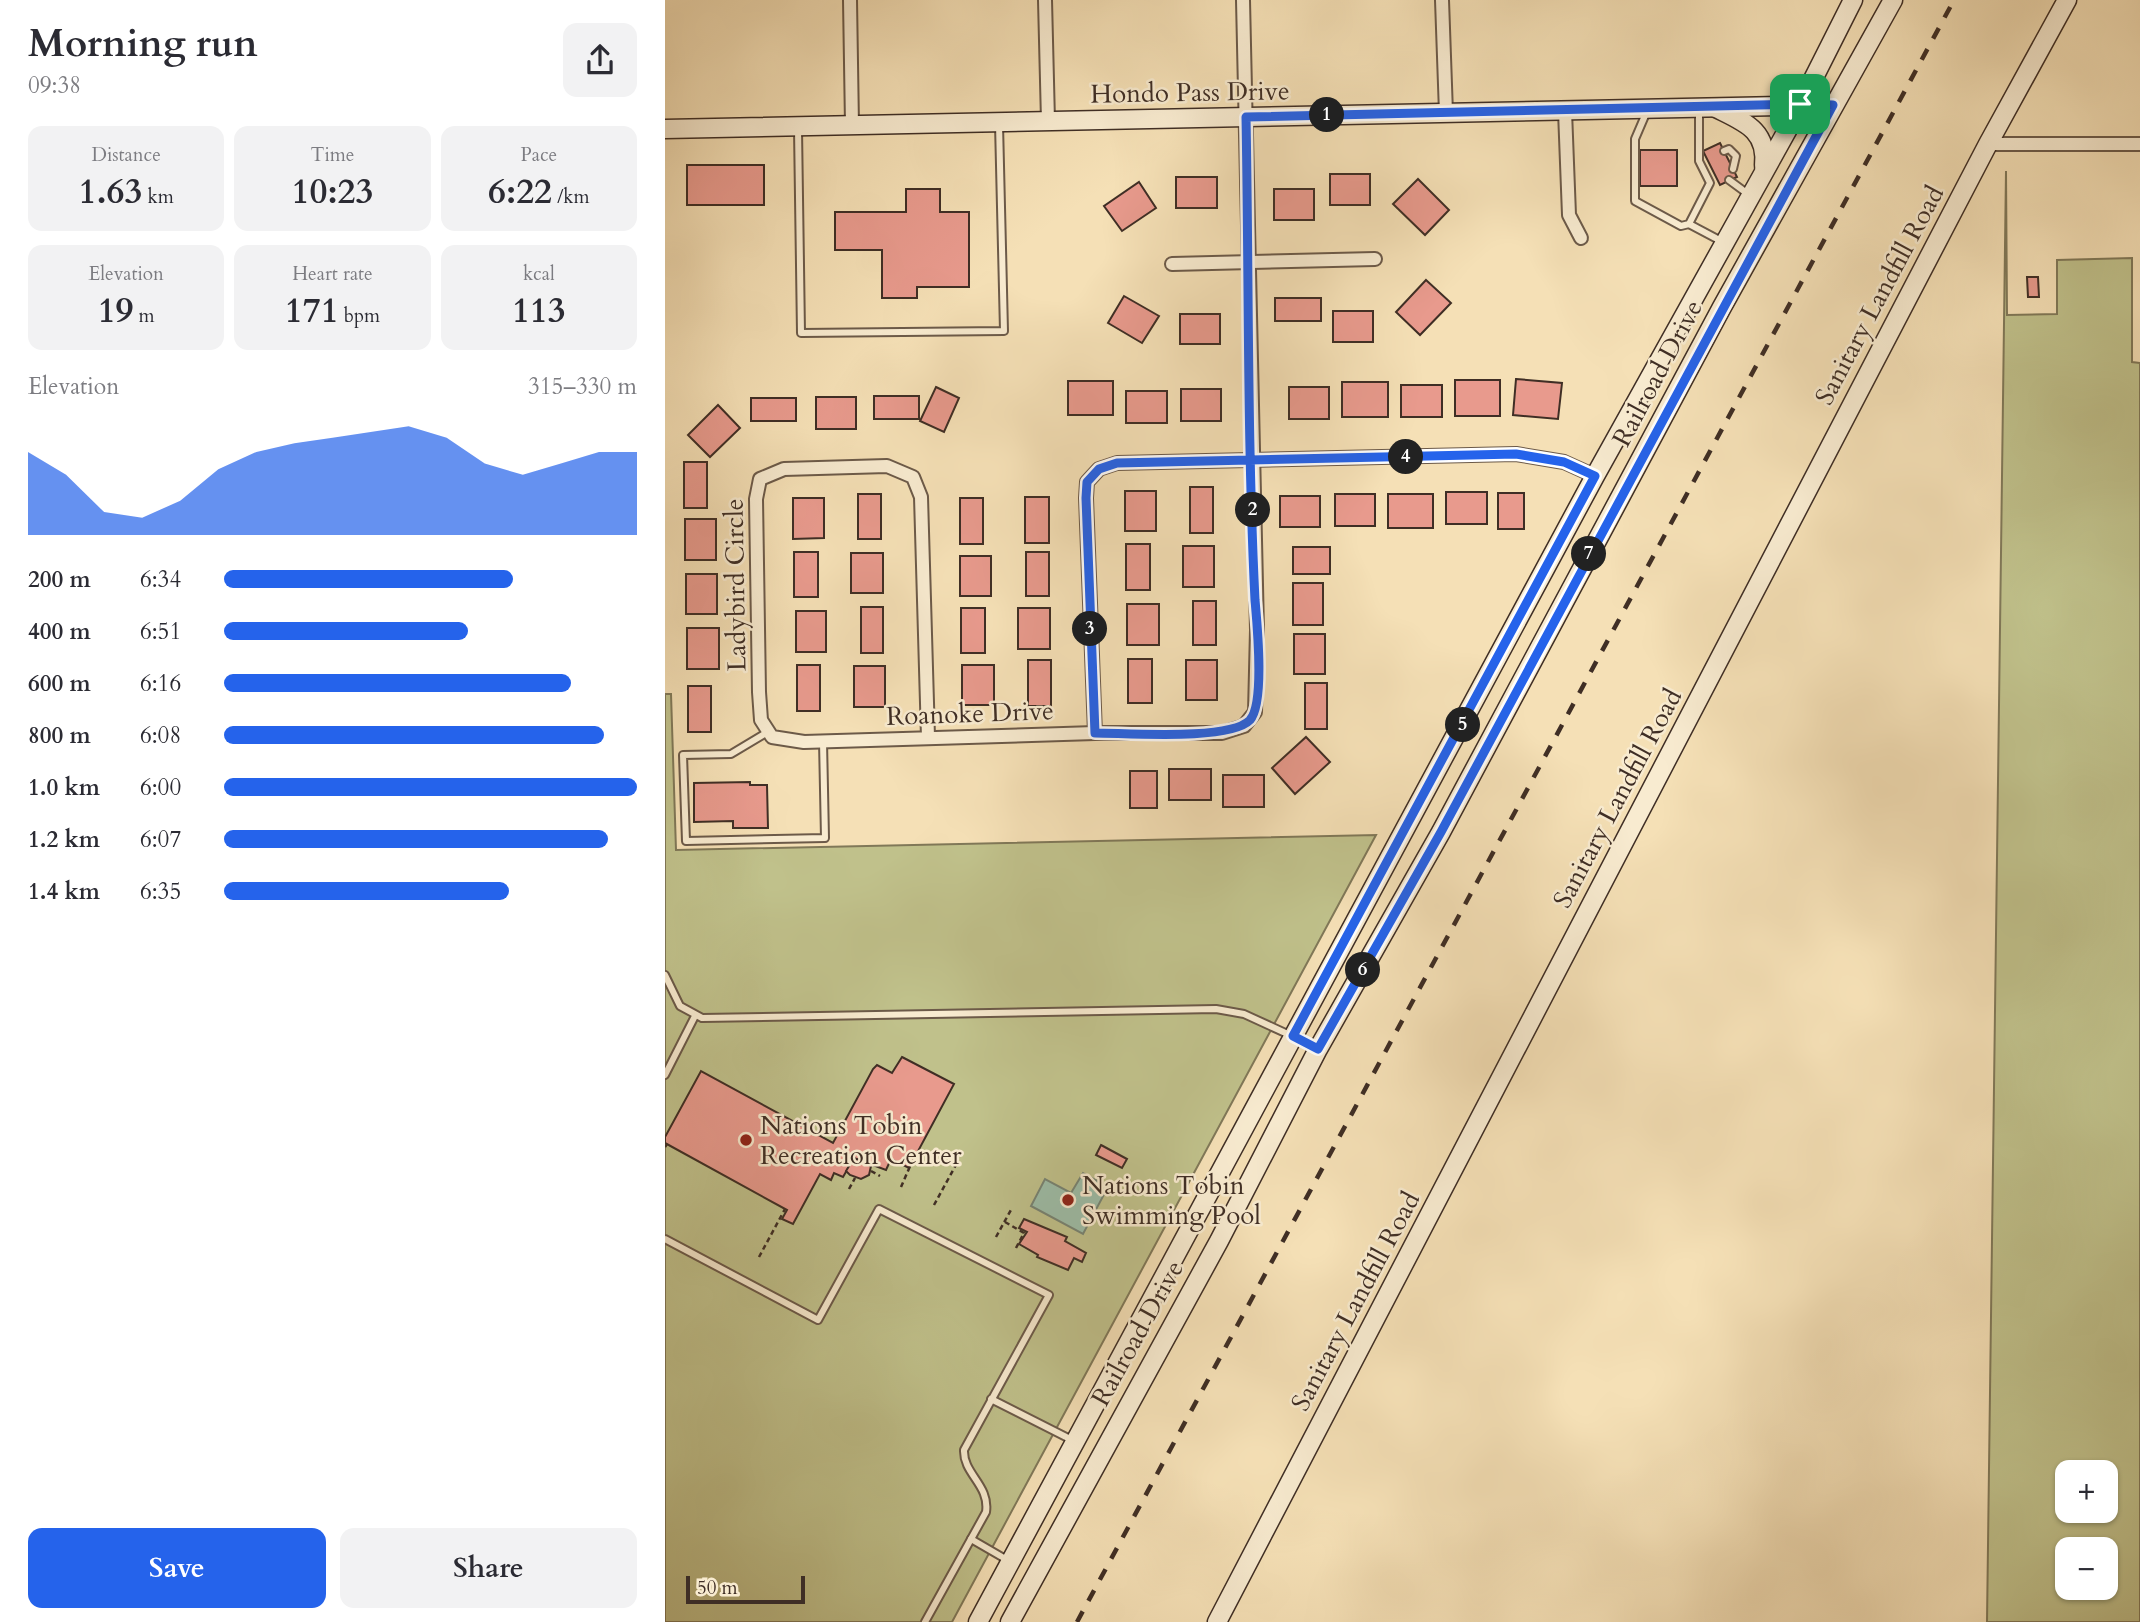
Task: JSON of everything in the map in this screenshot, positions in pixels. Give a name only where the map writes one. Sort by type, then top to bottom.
[{"type":"main road","name":"Railroad Drive","points":[[978,1622],[1595,476],[1800,104],[1853,0]]},
{"type":"main road","name":"Railroad Drive","points":[[1010,1622],[1100,1453],[1219,1241],[1318,1049],[1441,832],[1833,105],[1893,0]]},
{"type":"main road","name":"Sanitary Landfill Road","points":[[1217,1622],[1988,144],[2067,0]]},
{"type":"main road","name":"Hondo Pass Drive","points":[[665,129],[1833,105]]},
{"type":"main road","points":[[1706,107],[1758,131],[1765,154],[1763,171]]},
{"type":"main road","points":[[1293,1036],[1318,1049]]},
{"type":"main road","points":[[1075,1441],[1100,1453]]},
{"type":"street","points":[[850,0],[852,125]]},
{"type":"street","points":[[1045,0],[1048,121]]},
{"type":"street","name":"Roanoke Drive","points":[[766,733],[780,740],[823,741],[1095,733],[1222,733],[1244,726],[1253,717],[1257,697],[1243,0]]},
{"type":"street","points":[[1442,0],[1445,113]]},
{"type":"street","points":[[1565,111],[1567,201],[1569,215],[1581,238]]},
{"type":"street","points":[[1988,144],[2140,144]]},
{"type":"street","points":[[1172,264],[1375,259]]},
{"type":"street","points":[[1095,733],[1087,482],[1099,469],[1117,463],[1516,454],[1564,462],[1595,476]]},
{"type":"street","name":"Ladybird Circle","points":[[766,733],[761,720],[759,692],[756,499],[760,479],[784,469],[887,466],[913,477],[921,497],[927,737]]},
{"type":"lane","points":[[1689,224],[1714,181],[1703,160],[1706,107]]},
{"type":"lane","points":[[1647,108],[1635,139],[1635,201],[1670,222],[1681,226],[1689,224],[1723,242]]},
{"type":"lane","points":[[799,126],[801,333],[1004,331],[999,122]]},
{"type":"lane","points":[[1724,150],[1728,149],[1736,156]]},
{"type":"lane","points":[[1729,160],[1736,156]]},
{"type":"lane","points":[[1733,169],[1736,156]]},
{"type":"lane","points":[[1729,180],[1750,195]]},
{"type":"lane","points":[[766,733],[731,754],[684,755],[686,841],[825,838],[823,741]]},
{"type":"lane","points":[[665,975],[676,1000],[695,1016],[728,1019],[1216,1009],[1244,1014],[1293,1036]]},
{"type":"lane","points":[[665,1075],[695,1016]]},
{"type":"lane","points":[[665,1239],[818,1320],[879,1209],[1049,1295],[964,1450],[966,1462],[982,1486],[987,1501],[983,1518],[925,1622]]},
{"type":"lane","points":[[991,1399],[1075,1441]]},
{"type":"lane","points":[[971,1539],[1010,1561]]},
{"type":"path","points":[[935,1205],[957,1163]]},
{"type":"path","points":[[901,1187],[911,1164]]},
{"type":"path","points":[[871,1171],[880,1176]]},
{"type":"path","points":[[849,1189],[855,1178]]},
{"type":"path","points":[[996,1237],[1012,1208]]},
{"type":"path","points":[[759,1258],[785,1209]]},
{"type":"path","points":[[1005,1222],[1024,1233],[1016,1248]]},
{"type":"green space","points":[[2006,171],[2007,315],[2057,314],[2057,260],[2132,258],[2132,362],[2140,363],[2140,1622],[1987,1622]]},
{"type":"green space","points":[[665,694],[671,694],[676,850],[1376,835],[952,1622],[665,1622]]},
{"type":"shaded area","name":"Nations Tobin Swimming Pool","points":[[1083,1173],[1108,1187],[1083,1234],[1031,1206],[1045,1179],[1071,1193]]},
{"type":"building","points":[[1720,143],[1737,177],[1720,185],[1703,151]]},
{"type":"building","points":[[1640,150],[1677,150],[1677,186],[1640,186]]},
{"type":"building","points":[[687,165],[764,165],[764,205],[687,205]]},
{"type":"building","points":[[1330,174],[1370,174],[1370,205],[1330,205]]},
{"type":"building","points":[[1176,177],[1217,177],[1217,208],[1176,208]]},
{"type":"building","points":[[1418,179],[1449,210],[1425,235],[1393,204]]},
{"type":"building","points":[[1139,182],[1156,208],[1122,231],[1104,206]]},
{"type":"building","points":[[906,189],[940,189],[940,212],[969,212],[969,287],[917,287],[917,298],[882,298],[882,250],[835,250],[835,212],[906,212]]},
{"type":"building","points":[[1274,189],[1314,189],[1314,220],[1274,220]]},
{"type":"building","points":[[2027,277],[2038,277],[2039,297],[2028,297]]},
{"type":"building","points":[[1426,280],[1451,303],[1420,335],[1396,312]]},
{"type":"building","points":[[1124,296],[1159,316],[1142,343],[1108,323]]},
{"type":"building","points":[[1275,298],[1321,298],[1321,321],[1275,321]]},
{"type":"building","points":[[1333,311],[1373,311],[1373,342],[1333,342]]},
{"type":"building","points":[[1180,314],[1220,314],[1220,344],[1180,344]]},
{"type":"building","points":[[1516,379],[1562,383],[1558,419],[1513,415]]},
{"type":"building","points":[[1455,380],[1500,380],[1500,416],[1455,416]]},
{"type":"building","points":[[1068,381],[1113,381],[1113,415],[1068,415]]},
{"type":"building","points":[[1342,382],[1388,382],[1388,417],[1342,417]]},
{"type":"building","points":[[1401,385],[1442,385],[1442,417],[1401,417]]},
{"type":"building","points":[[936,387],[959,398],[944,432],[920,421]]},
{"type":"building","points":[[1289,387],[1329,387],[1329,419],[1289,419]]},
{"type":"building","points":[[1181,389],[1221,389],[1221,421],[1181,421]]},
{"type":"building","points":[[1126,391],[1167,391],[1167,423],[1126,423]]},
{"type":"building","points":[[874,396],[919,396],[919,419],[874,419]]},
{"type":"building","points":[[816,397],[856,397],[856,429],[816,429]]},
{"type":"building","points":[[751,398],[796,398],[796,421],[751,421]]},
{"type":"building","points":[[718,405],[740,428],[710,457],[688,435]]},
{"type":"building","points":[[684,462],[707,462],[707,508],[684,508]]},
{"type":"building","points":[[1190,487],[1213,487],[1213,533],[1190,533]]},
{"type":"building","points":[[1125,491],[1156,491],[1156,531],[1125,531]]},
{"type":"building","points":[[1446,492],[1487,492],[1487,524],[1446,524]]},
{"type":"building","points":[[1498,493],[1524,493],[1524,529],[1498,529]]},
{"type":"building","points":[[858,494],[881,494],[881,539],[858,539]]},
{"type":"building","points":[[1335,494],[1375,494],[1375,526],[1335,526]]},
{"type":"building","points":[[1388,494],[1433,494],[1433,528],[1388,528]]},
{"type":"building","points":[[1280,496],[1320,496],[1320,527],[1280,527]]},
{"type":"building","points":[[1025,497],[1049,497],[1049,543],[1025,543]]},
{"type":"building","points":[[793,498],[824,498],[824,538],[793,539]]},
{"type":"building","points":[[960,498],[983,498],[983,544],[960,544]]},
{"type":"building","points":[[685,519],[716,519],[716,560],[685,560]]},
{"type":"building","points":[[1126,544],[1150,544],[1150,590],[1126,590]]},
{"type":"building","points":[[1183,546],[1214,546],[1214,587],[1183,587]]},
{"type":"building","points":[[1293,547],[1330,547],[1330,574],[1293,574]]},
{"type":"building","points":[[794,552],[818,552],[818,597],[794,597]]},
{"type":"building","points":[[1026,552],[1049,552],[1049,596],[1026,596]]},
{"type":"building","points":[[851,553],[883,553],[883,593],[851,593]]},
{"type":"building","points":[[960,556],[991,556],[991,596],[960,596]]},
{"type":"building","points":[[686,574],[717,574],[717,614],[686,614]]},
{"type":"building","points":[[1293,583],[1323,583],[1323,625],[1293,625]]},
{"type":"building","points":[[1193,601],[1216,601],[1216,645],[1193,645]]},
{"type":"building","points":[[1127,604],[1159,604],[1159,645],[1127,645]]},
{"type":"building","points":[[861,607],[883,607],[883,653],[861,653]]},
{"type":"building","points":[[961,608],[985,608],[985,653],[961,653]]},
{"type":"building","points":[[1018,608],[1050,608],[1050,649],[1018,649]]},
{"type":"building","points":[[796,611],[826,611],[826,652],[796,652]]},
{"type":"building","points":[[687,628],[719,628],[719,669],[687,669]]},
{"type":"building","points":[[1294,634],[1325,634],[1325,674],[1294,674]]},
{"type":"building","points":[[1128,659],[1152,659],[1152,703],[1128,703]]},
{"type":"building","points":[[1028,660],[1051,660],[1051,706],[1028,706]]},
{"type":"building","points":[[1186,660],[1217,660],[1217,700],[1186,700]]},
{"type":"building","points":[[797,665],[820,665],[820,711],[797,711]]},
{"type":"building","points":[[962,665],[994,665],[994,705],[962,705]]},
{"type":"building","points":[[854,666],[885,666],[885,707],[854,707]]},
{"type":"building","points":[[1305,683],[1327,683],[1327,729],[1305,729]]},
{"type":"building","points":[[688,686],[711,686],[711,732],[688,732]]},
{"type":"building","points":[[1306,737],[1330,762],[1295,794],[1272,768]]},
{"type":"building","points":[[1169,769],[1211,769],[1211,800],[1169,800]]},
{"type":"building","points":[[1130,771],[1157,771],[1157,808],[1130,808]]},
{"type":"building","points":[[1223,775],[1264,775],[1264,807],[1223,807]]},
{"type":"building","points":[[750,782],[750,785],[767,785],[768,828],[733,828],[733,821],[694,822],[694,783]]},
{"type":"building","name":"Nations Tobin Recreation Center","points":[[902,1057],[954,1084],[909,1168],[891,1159],[886,1170],[854,1158],[843,1177],[834,1173],[831,1180],[820,1174],[793,1224],[782,1219],[787,1210],[665,1143],[665,1137],[701,1071],[833,1143],[873,1069],[877,1065],[892,1073]]},
{"type":"building","points":[[1101,1145],[1127,1159],[1122,1168],[1096,1155]]},
{"type":"building","points":[[854,1158],[871,1166],[869,1175],[861,1179],[846,1171]]},
{"type":"building","points":[[1024,1219],[1067,1237],[1065,1241],[1086,1253],[1082,1262],[1074,1258],[1068,1270],[1037,1257],[1038,1255],[1019,1244],[1027,1232],[1019,1228]]},
{"type":"railway","points":[[1077,1622],[1954,0]]},
{"type":"place","name":"Nations Tobin Recreation Center","points":[[746,1140]]},
{"type":"place","name":"Nations Tobin Swimming Pool","points":[[1068,1200]]},
{"type":"route","points":[[1800,104],[1246,117],[1253,461],[1255,589],[1257,630],[1255,712],[1244,726],[1222,733],[1095,733],[1086,498],[1087,482],[1099,469],[1117,463],[1253,461],[1516,454],[1564,462],[1595,476],[1522,616],[1293,1036],[1318,1049],[1441,832],[1607,519],[1833,105],[1800,104]]}]
